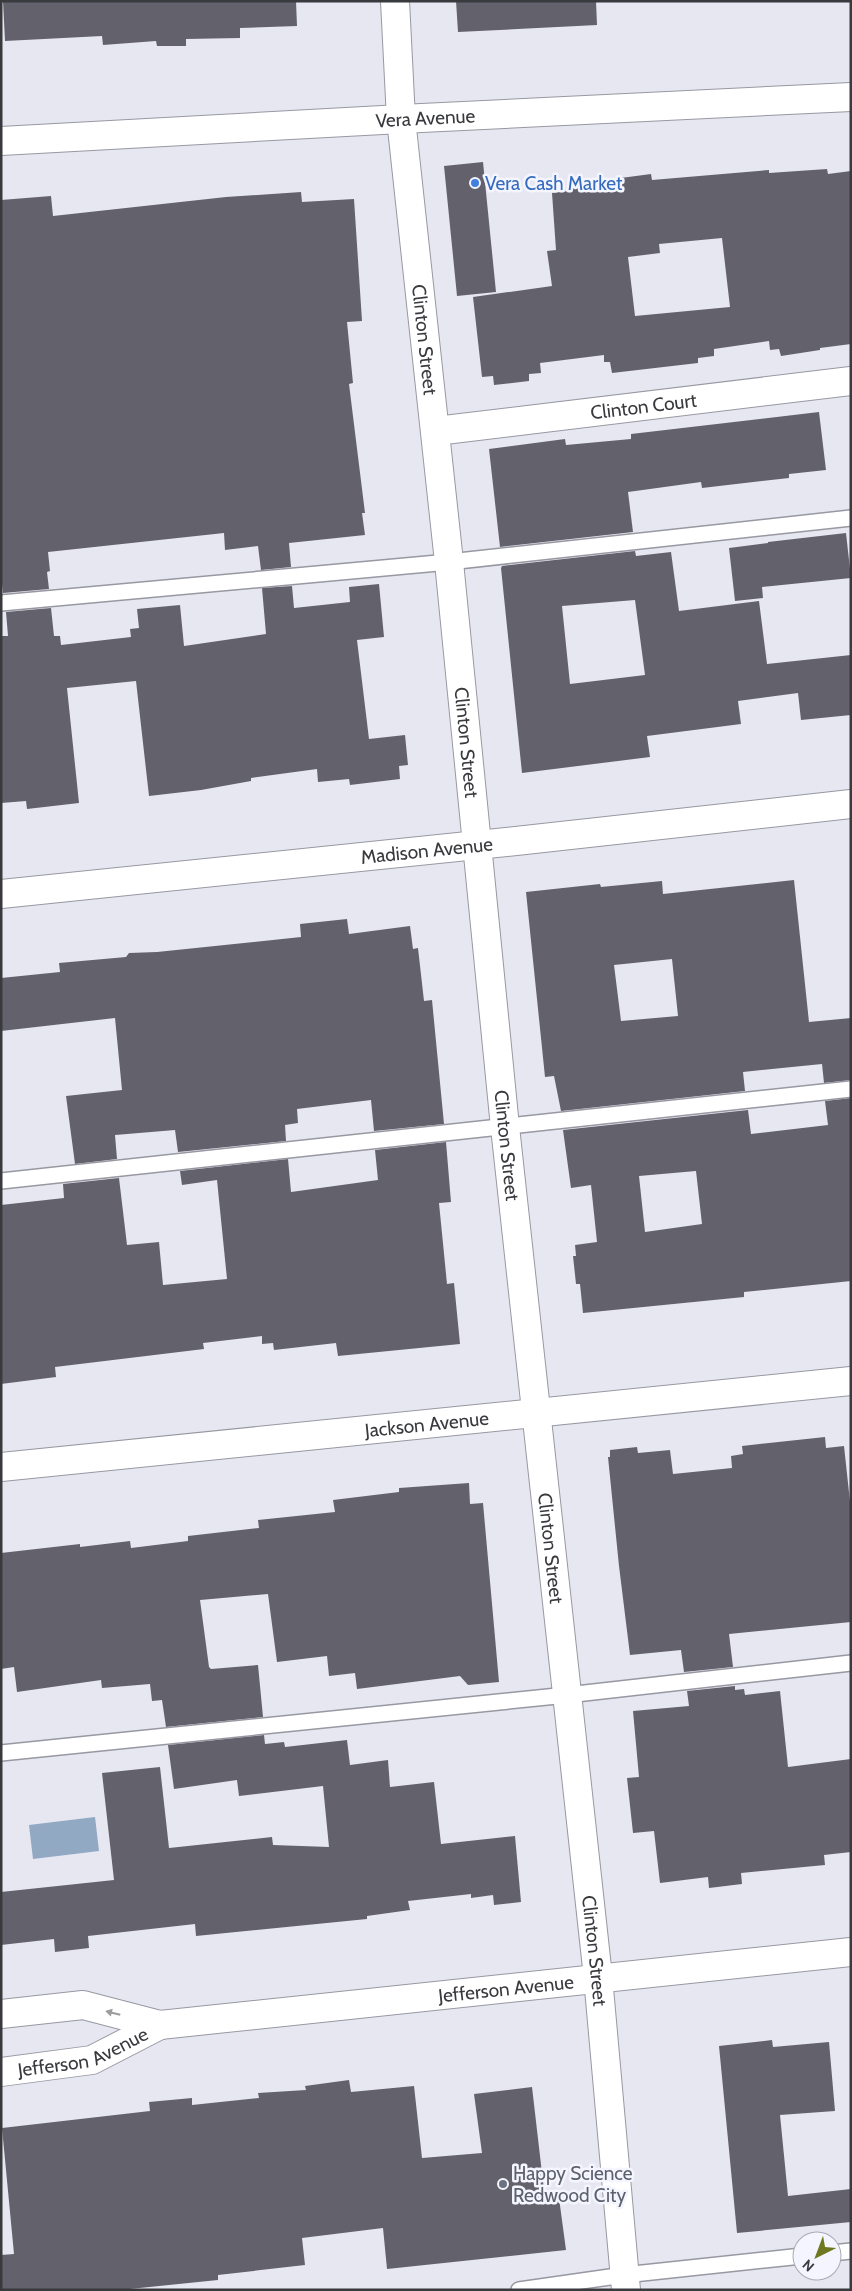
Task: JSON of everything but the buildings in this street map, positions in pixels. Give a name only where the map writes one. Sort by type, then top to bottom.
[{"type":"street","name":"Clinton Street","points":[[395,1],[401,119],[436,431],[478,844],[504,1127],[598,1977],[625,2282]]},
{"type":"street","name":"Vera Avenue","points":[[1,141],[851,97]]},
{"type":"street","name":"Clinton Court","points":[[436,431],[851,381]]},
{"type":"street","name":"Madison Avenue","points":[[1,894],[851,804]]},
{"type":"street","name":"Jackson Avenue","points":[[1,1467],[851,1381]]},
{"type":"street","name":"Jefferson Avenue","points":[[1,2014],[83,2005],[160,2025],[598,1977],[851,1952]]},
{"type":"street","name":"Jefferson Avenue","points":[[1,2072],[92,2060],[160,2025]]},
{"type":"lane","points":[[1,603],[449,562],[851,518]]},
{"type":"lane","points":[[1,1181],[851,1089]]},
{"type":"lane","points":[[1,1753],[567,1695],[851,1663]]},
{"type":"lane","points":[[519,2290],[625,2282],[792,2257]]},
{"type":"water","points":[[95,1817],[99,1851],[33,1859],[29,1825]]},
{"type":"place","name":"Vera Cash Market","points":[[475,183]]},
{"type":"place","name":"Happy Science Redwood City","points":[[503,2184]]}]
